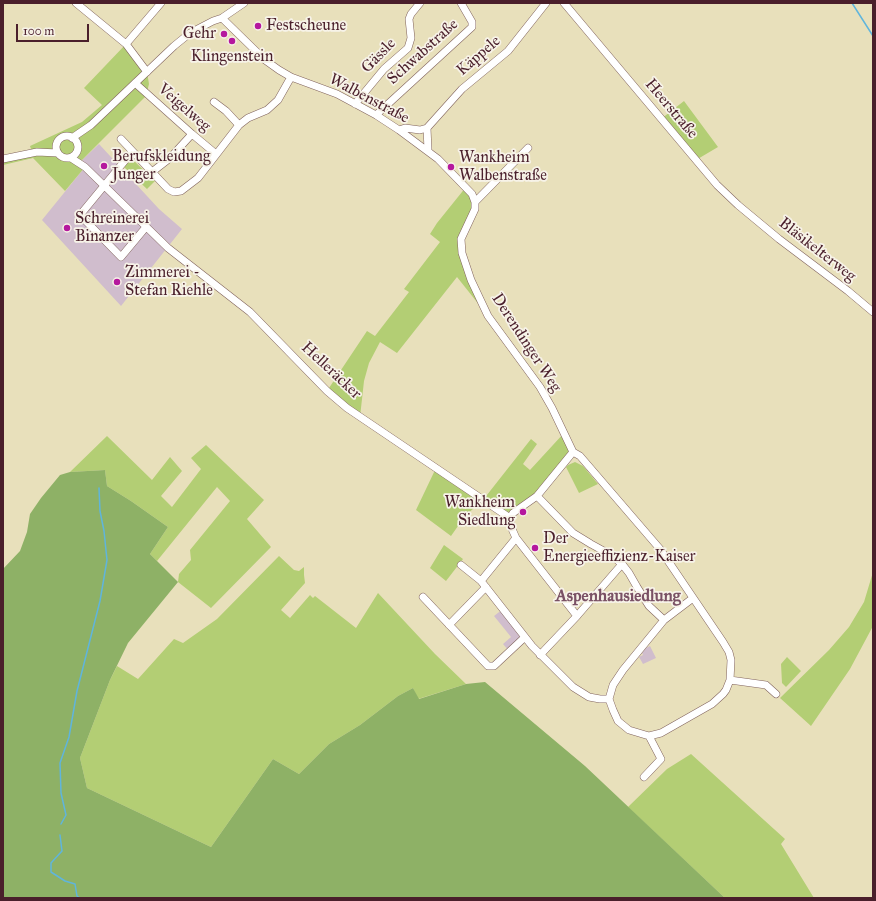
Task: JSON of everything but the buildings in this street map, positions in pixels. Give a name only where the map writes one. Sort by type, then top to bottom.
[{"type":"street","points":[[76,3],[126,44],[147,72]]},
{"type":"street","points":[[126,44],[161,3]]},
{"type":"street","points":[[72,138],[91,125],[174,46],[190,33],[222,18],[244,3]]},
{"type":"street","name":"Gässle","points":[[355,104],[384,69],[408,48],[411,38],[409,19],[420,3]]},
{"type":"street","name":"Schwabstraße","points":[[376,115],[472,28],[472,22],[461,3]]},
{"type":"street","name":"Käppele","points":[[426,128],[462,89],[508,51],[546,3]]},
{"type":"street","name":"Heerstraße","points":[[564,3],[718,185],[738,205],[763,226]]},
{"type":"street","name":"Walbenstraße","points":[[222,18],[265,60],[290,77],[337,94],[376,115],[428,150],[472,194],[475,202]]},
{"type":"street","points":[[121,139],[168,188],[174,192],[181,191],[198,178],[239,125],[248,118],[267,110],[273,105],[283,92],[290,77]]},
{"type":"street","name":"Veigelweg","points":[[135,84],[216,154]]},
{"type":"street","points":[[214,102],[226,111],[239,125]]},
{"type":"street","points":[[57,144],[56,149],[58,153],[64,158],[71,158],[77,152],[78,144],[91,125]]},
{"type":"street","points":[[399,130],[405,128],[420,130],[426,128],[428,150]]},
{"type":"street","points":[[152,172],[170,158],[192,134]]},
{"type":"street","points":[[3,159],[36,152],[57,144],[63,137],[72,138],[78,144]]},
{"type":"street","points":[[475,202],[528,148]]},
{"type":"street","points":[[36,152],[58,153]]},
{"type":"street","name":"Helleräcker","points":[[77,152],[85,166]]},
{"type":"street","points":[[132,152],[80,215],[121,257],[146,227]]},
{"type":"street","name":"Helleräcker","points":[[71,158],[85,166],[168,248],[250,312],[327,391],[347,408],[510,518]]},
{"type":"street","name":"Derendinger Weg","points":[[475,202],[475,209],[461,239],[462,253],[471,280],[488,316],[540,387],[573,452]]},
{"type":"street","name":"Bläsikelterweg","points":[[763,226],[873,312]]},
{"type":"street","points":[[577,616],[516,538],[512,529],[510,518],[513,513],[537,496],[573,452],[580,456],[660,549],[693,598],[729,652],[732,668],[730,680],[723,694],[712,704],[661,733],[649,736],[629,730],[618,721],[609,699],[613,685],[664,620],[693,598]]},
{"type":"street","points":[[537,496],[573,532],[611,555],[622,564],[649,606],[664,620]]},
{"type":"street","points":[[481,581],[516,538]]},
{"type":"street","points":[[540,654],[577,616],[622,564]]},
{"type":"street","points":[[461,565],[481,581],[540,654],[580,693],[594,699],[609,699]]},
{"type":"street","points":[[449,625],[486,587]]},
{"type":"street","points":[[423,597],[488,666],[491,667],[525,637]]},
{"type":"street","points":[[730,680],[766,685],[776,694]]},
{"type":"street","points":[[644,777],[661,759],[649,736]]},
{"type":"shaded area","points":[[99,144],[159,209],[182,229],[121,306],[42,220],[85,167],[82,160]]},
{"type":"shaded area","points":[[503,609],[525,637],[509,651],[503,644],[511,637],[494,616]]},
{"type":"shaded area","points":[[650,646],[656,658],[643,664],[639,657],[643,655],[642,653],[646,648]]},
{"type":"green space","points":[[126,44],[147,72],[149,84],[147,95],[82,160],[85,167],[65,191],[33,158],[3,165],[3,159],[32,152],[30,146],[82,122],[102,105],[84,88]]},
{"type":"green space","points":[[684,101],[718,147],[696,160],[661,119]]},
{"type":"green space","points":[[132,159],[155,181],[147,189],[148,190],[124,167]]},
{"type":"green space","points":[[466,187],[475,202],[461,239],[462,253],[488,316],[457,277],[397,353],[380,342],[369,363],[364,381],[360,417],[327,391],[367,331],[375,336],[409,292],[404,289],[440,242],[430,234]]},
{"type":"green space","points":[[564,433],[573,452],[537,496],[510,518],[483,500],[531,439],[537,444],[523,464],[530,470]]},
{"type":"green space","points":[[107,436],[152,480],[170,457],[182,471],[161,496],[172,507],[201,469],[191,458],[206,445],[264,500],[247,519],[271,547],[211,608],[178,582],[179,574],[191,560],[190,550],[230,501],[217,487],[157,561],[150,554],[168,527],[107,486],[105,470],[70,472]]},
{"type":"green space","points":[[575,462],[583,466],[598,484],[579,493],[566,467]]},
{"type":"green space","points":[[436,468],[483,500],[465,516],[451,536],[416,510]]},
{"type":"green space","points":[[105,470],[107,486],[168,527],[150,554],[178,582],[128,643],[110,680],[80,758],[87,788],[211,847],[273,759],[299,774],[329,744],[360,725],[398,696],[413,688],[419,699],[466,684],[485,682],[585,766],[725,898],[3,898],[3,569],[20,551],[27,532],[30,514],[60,475],[70,472]]},
{"type":"green space","points":[[444,545],[463,559],[446,581],[430,568]]},
{"type":"green space","points":[[279,556],[294,570],[299,571],[304,567],[305,583],[281,610],[290,618],[310,595],[313,598],[315,596],[356,628],[378,593],[435,654],[466,684],[418,699],[413,688],[398,696],[360,725],[329,744],[299,774],[273,759],[211,847],[87,788],[80,758],[110,680],[117,666],[138,679],[174,639],[183,643],[217,619]]},
{"type":"green space","points":[[873,572],[873,626],[850,669],[811,726],[780,698],[829,650],[849,627],[864,602]]},
{"type":"green space","points":[[787,657],[801,671],[786,687],[782,683],[781,664]]},
{"type":"green space","points":[[691,754],[785,839],[781,844],[814,898],[725,898],[628,807],[667,769]]},
{"type":"waterway","points":[[852,3],[873,36]]},
{"type":"waterway","points":[[61,824],[66,815],[61,793],[60,763],[69,737],[77,691],[100,601],[107,560],[100,511],[99,488]]},
{"type":"waterway","points":[[60,835],[62,851],[51,863],[51,872],[65,881],[75,884],[77,896],[80,898]]},
{"type":"place","name":"Festscheune","points":[[258,26]]},
{"type":"place","name":"Gehr","points":[[224,34]]},
{"type":"place","name":"Klingenstein","points":[[232,41]]},
{"type":"place","name":"Berufskleidung Junger","points":[[104,166]]},
{"type":"place","name":"Wankheim Walbenstraße","points":[[451,167]]},
{"type":"place","name":"Schreinerei Binanzer","points":[[67,228]]},
{"type":"place","name":"Zimmerei - Stefan Riehle","points":[[117,282]]},
{"type":"place","name":"Wankheim Siedlung","points":[[523,512]]},
{"type":"place","name":"Der Energieeffizienz-Kaiser","points":[[535,548]]},
{"type":"district","name":"Aspenhausiedlung","points":[[618,597]]}]
